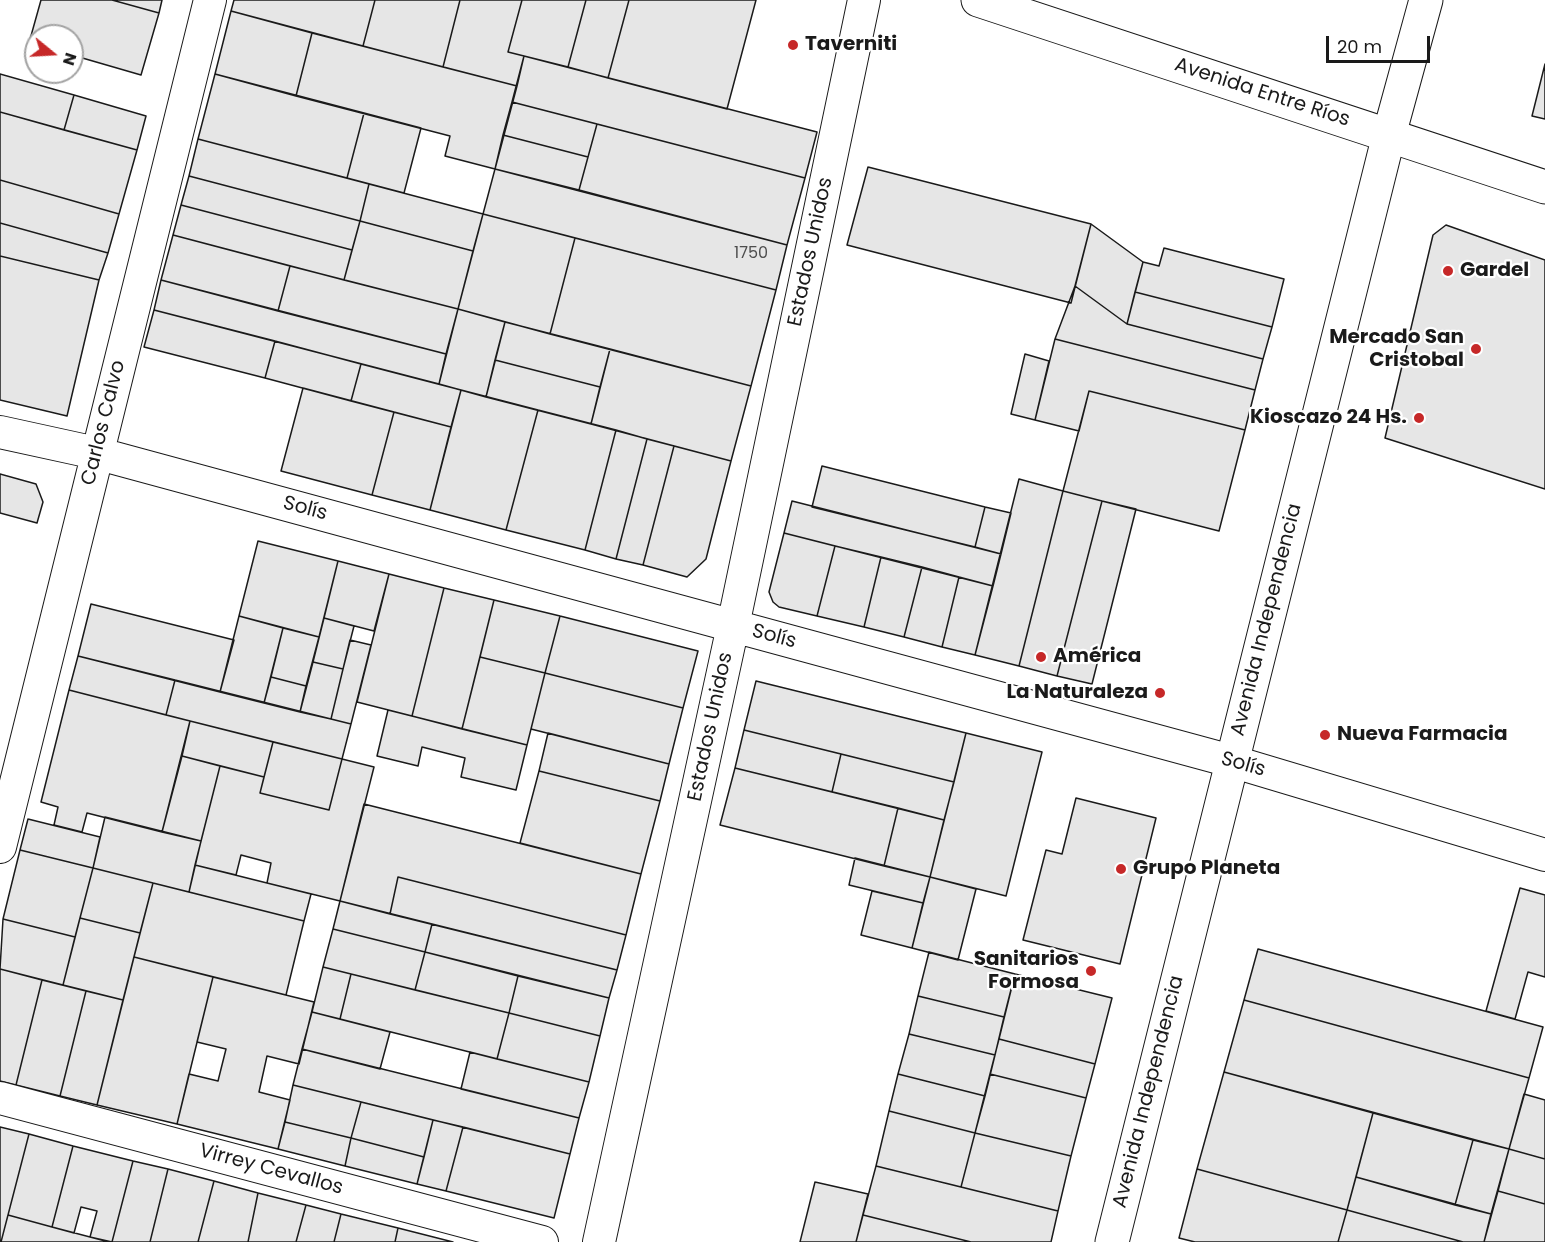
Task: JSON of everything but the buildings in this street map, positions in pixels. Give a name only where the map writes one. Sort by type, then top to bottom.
[{"type":"main road","name":"Avenida Entre Ríos","points":[[978,0],[1545,187]]},
{"type":"main road","name":"Avenida Independencia","points":[[1112,1242],[1389,135],[1426,0]]},
{"type":"street","name":"Carlos Calvo","points":[[0,846],[210,0]]},
{"type":"street","name":"Estados Unidos","points":[[598,1242],[734,626],[864,0]]},
{"type":"street","name":"Solís","points":[[0,432],[96,453],[1231,761],[1545,855]]},
{"type":"street","name":"Virrey Cevallos","points":[[0,1098],[542,1242]]},
{"type":"place","name":"Taverniti","points":[[793,45]]},
{"type":"place","name":"Gardel","points":[[1448,271]]},
{"type":"place","name":"Mercado San Cristobal","points":[[1476,349]]},
{"type":"place","name":"Kioscazo 24 Hs.","points":[[1419,418]]},
{"type":"place","name":"América","points":[[1041,657]]},
{"type":"place","name":"La Naturaleza","points":[[1160,693]]},
{"type":"place","name":"Nueva Farmacia","points":[[1325,735]]},
{"type":"place","name":"Grupo Planeta","points":[[1121,869]]},
{"type":"place","name":"Sanitarios Formosa","points":[[1091,971]]}]
